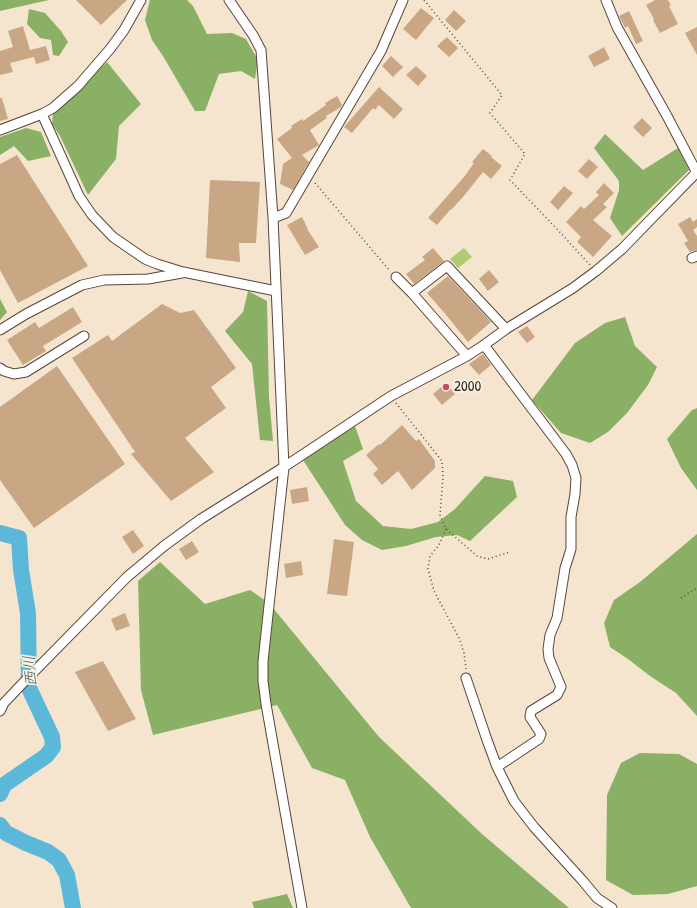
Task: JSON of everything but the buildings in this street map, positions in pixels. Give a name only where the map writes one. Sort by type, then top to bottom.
[{"type":"street","points":[[0,130],[42,114],[53,108],[78,86],[110,50],[124,30],[141,0]]},
{"type":"street","points":[[229,0],[253,35],[261,50],[272,218],[284,467],[263,660],[263,682],[302,908]]},
{"type":"street","points":[[272,218],[286,213],[382,51],[403,0]]},
{"type":"street","points":[[0,711],[4,703],[22,684],[127,577],[164,546],[201,519],[284,467],[391,396],[466,356],[506,329],[573,288],[622,249],[697,173],[617,27],[606,0]]},
{"type":"street","points":[[42,114],[79,196],[92,215],[113,237],[145,259],[157,264],[183,272],[276,291]]},
{"type":"street","points":[[412,293],[447,266],[506,329]]},
{"type":"street","points":[[0,330],[26,314],[82,285],[104,280],[148,279],[183,272]]},
{"type":"street","points":[[396,277],[412,293],[466,356]]},
{"type":"street","points":[[0,368],[14,374],[26,372],[84,336]]},
{"type":"street","points":[[484,345],[566,454],[576,478],[571,517],[571,549],[565,568],[557,618],[550,635],[548,649],[549,658],[561,687],[557,695],[531,711],[530,717],[541,734],[539,739],[497,767]]},
{"type":"street","points":[[466,678],[497,767],[514,801],[534,827],[597,898],[612,908]]},
{"type":"path","points":[[424,0],[502,95],[490,113],[525,154],[510,180],[596,271]]},
{"type":"path","points":[[308,175],[396,277]]},
{"type":"path","points":[[391,396],[442,461],[443,476],[440,515],[446,529],[477,556],[488,558],[510,552]]},
{"type":"path","points":[[446,529],[439,545],[430,556],[428,569],[434,590],[460,640],[466,665],[466,678]]},
{"type":"path","points":[[681,598],[697,588]]},
{"type":"green space","points":[[0,0],[49,0],[0,11]]},
{"type":"green space","points":[[150,0],[187,0],[193,6],[207,34],[232,33],[246,39],[258,60],[255,79],[241,71],[219,74],[205,111],[195,111],[152,40],[145,20]]},
{"type":"green space","points":[[29,9],[45,13],[61,31],[68,42],[59,56],[53,55],[51,40],[40,38],[27,24]]},
{"type":"green space","points":[[107,62],[141,104],[119,126],[116,159],[88,195],[60,136],[52,124],[53,113]]},
{"type":"green space","points":[[26,128],[41,132],[51,156],[28,161],[14,146],[0,155],[0,137]]},
{"type":"green space","points":[[605,134],[643,170],[678,148],[689,170],[622,236],[610,218],[619,190],[619,181],[594,148]]},
{"type":"green space","points":[[464,248],[472,257],[458,268],[450,259]]},
{"type":"green space","points":[[248,291],[267,301],[269,397],[273,441],[260,440],[252,364],[225,331],[243,312]]},
{"type":"green space","points":[[0,299],[7,312],[0,320]]},
{"type":"green space","points":[[625,317],[635,346],[657,367],[648,385],[627,413],[608,432],[590,443],[561,433],[532,400],[575,343],[605,323]]},
{"type":"green space","points":[[697,408],[697,490],[681,468],[667,439],[692,410]]},
{"type":"green space","points":[[355,426],[363,449],[343,461],[356,501],[383,526],[411,529],[438,522],[455,509],[485,476],[513,481],[517,497],[470,541],[457,535],[436,537],[406,546],[382,550],[362,540],[345,525],[303,460]]},
{"type":"green space","points":[[697,534],[697,716],[676,693],[610,647],[604,623],[614,600],[640,582]]},
{"type":"green space","points":[[160,562],[205,604],[250,590],[269,603],[379,737],[482,834],[569,908],[411,908],[370,837],[345,780],[312,768],[277,705],[153,735],[141,690],[138,581]]},
{"type":"green space","points":[[640,753],[679,754],[697,764],[697,886],[668,894],[633,895],[606,880],[607,795],[621,763]]},
{"type":"green space","points":[[287,894],[293,908],[254,908],[252,902]]},
{"type":"waterway","name":"西川","points":[[0,533],[19,538],[21,570],[28,613],[29,688],[52,737],[53,747],[46,756],[4,785],[0,794]]},
{"type":"waterway","name":"西川","points":[[0,825],[6,833],[48,852],[59,860],[67,875],[73,908]]},
{"type":"place","name":"2000","points":[[446,387]]}]
